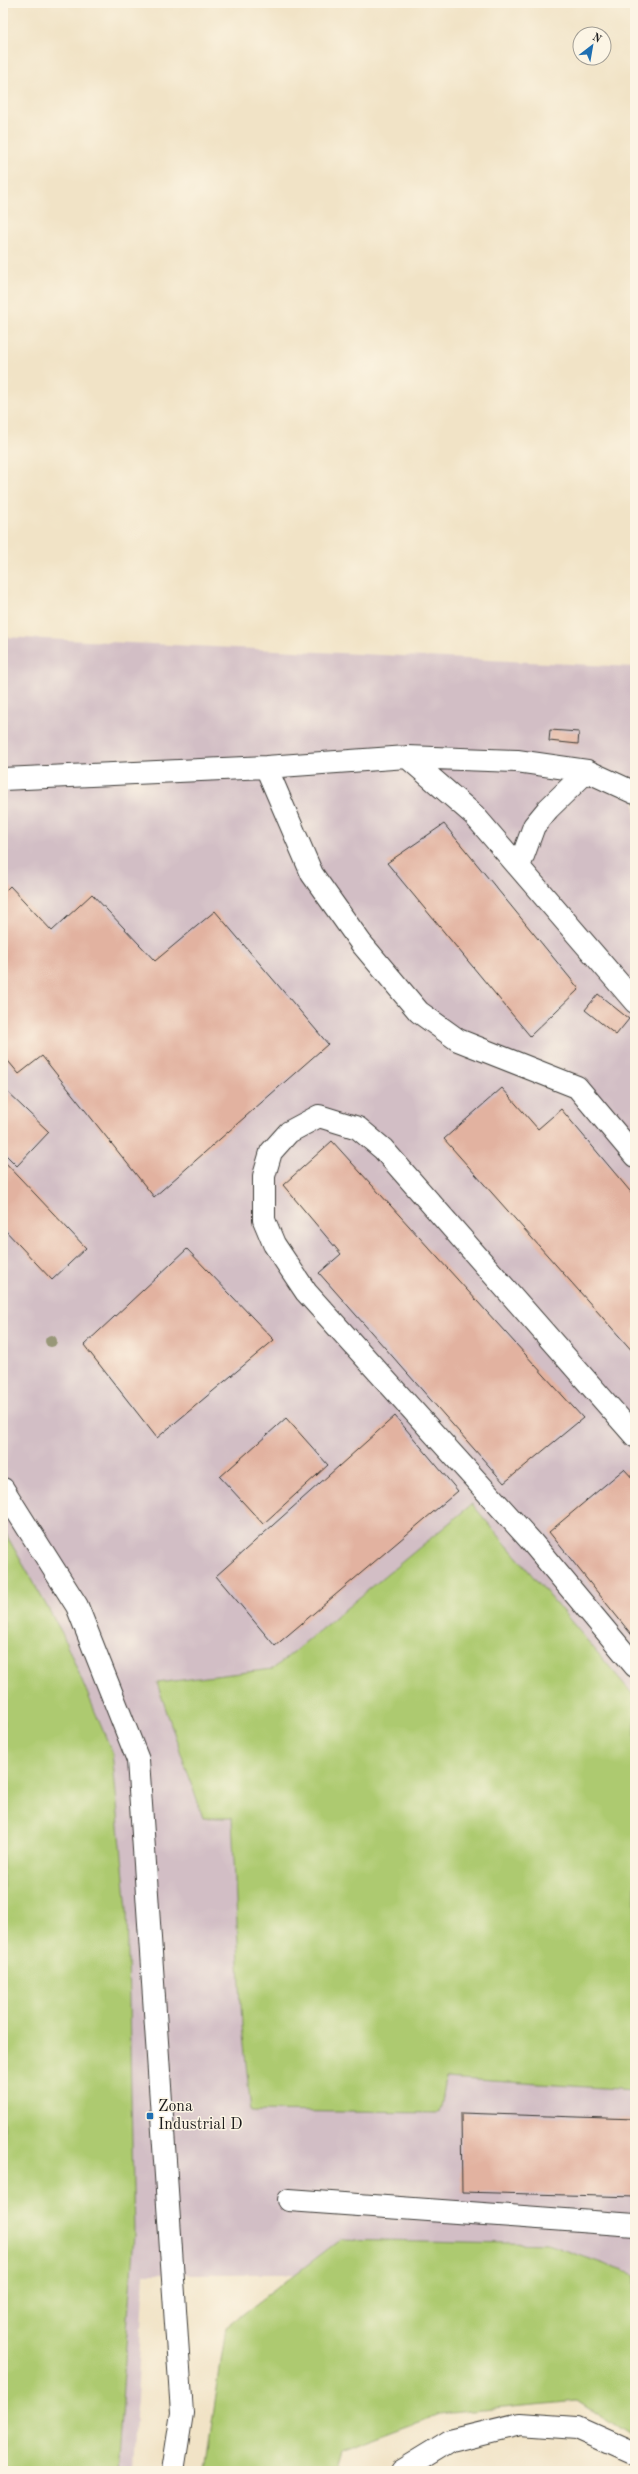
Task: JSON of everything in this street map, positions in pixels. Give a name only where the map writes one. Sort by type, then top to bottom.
[{"type":"street","points":[[408,756],[474,815],[635,1002]]},
{"type":"street","points":[[3,779],[266,767],[408,756],[517,762],[588,771],[635,793]]},
{"type":"street","points":[[266,767],[312,874],[362,943],[420,1012],[458,1040],[577,1087],[635,1156]]},
{"type":"street","points":[[519,867],[534,826],[548,809],[588,771]]},
{"type":"street","points":[[635,1436],[383,1150],[358,1128],[319,1116],[289,1132],[272,1152],[264,1176],[264,1220],[274,1244],[306,1292],[530,1540],[635,1666]]},
{"type":"street","points":[[3,1489],[76,1606],[138,1760],[182,2413],[173,2471]]},
{"type":"street","points":[[289,2200],[635,2226]]},
{"type":"street","points":[[401,2471],[450,2441],[520,2424],[577,2428],[635,2454]]},
{"type":"shaded area","points":[[3,637],[635,667],[635,2274],[144,2274],[133,2471],[3,2471]]},
{"type":"green space","points":[[472,1504],[635,1697],[635,2090],[445,2078],[439,2113],[251,2111],[242,2026],[232,1818],[203,1818],[157,1683],[273,1669]]},
{"type":"green space","points":[[3,1529],[62,1633],[112,1752],[127,1909],[134,2234],[117,2471],[3,2471]]},
{"type":"green space","points":[[341,2239],[548,2244],[635,2275],[635,2439],[577,2401],[440,2414],[340,2451],[334,2471],[205,2471],[226,2327]]},
{"type":"building","points":[[550,730],[579,732],[578,744],[549,741]]},
{"type":"building","points":[[444,824],[579,989],[530,1036],[387,863]]},
{"type":"building","points":[[10,886],[52,931],[92,894],[155,961],[215,911],[328,1044],[154,1197],[42,1056],[19,1074],[3,1055],[3,893]]},
{"type":"building","points":[[598,994],[629,1019],[616,1035],[585,1010]]},
{"type":"building","points":[[3,1088],[49,1132],[17,1166],[3,1152]]},
{"type":"building","points":[[502,1088],[538,1129],[561,1109],[635,1197],[635,1354],[444,1139]]},
{"type":"building","points":[[332,1141],[583,1418],[504,1483],[319,1273],[341,1254],[283,1185]]},
{"type":"building","points":[[3,1160],[86,1248],[52,1280],[3,1228]]},
{"type":"building","points":[[187,1249],[274,1340],[157,1438],[84,1345]]},
{"type":"building","points":[[395,1416],[458,1491],[275,1646],[216,1576]]},
{"type":"building","points":[[286,1418],[328,1465],[263,1524],[220,1477]]},
{"type":"building","points":[[624,1469],[635,1481],[635,1639],[549,1532]]},
{"type":"building","points":[[461,2113],[635,2119],[635,2197],[462,2192]]},
{"type":"place","name":"Zona Industrial D","points":[[150,2116]]}]
